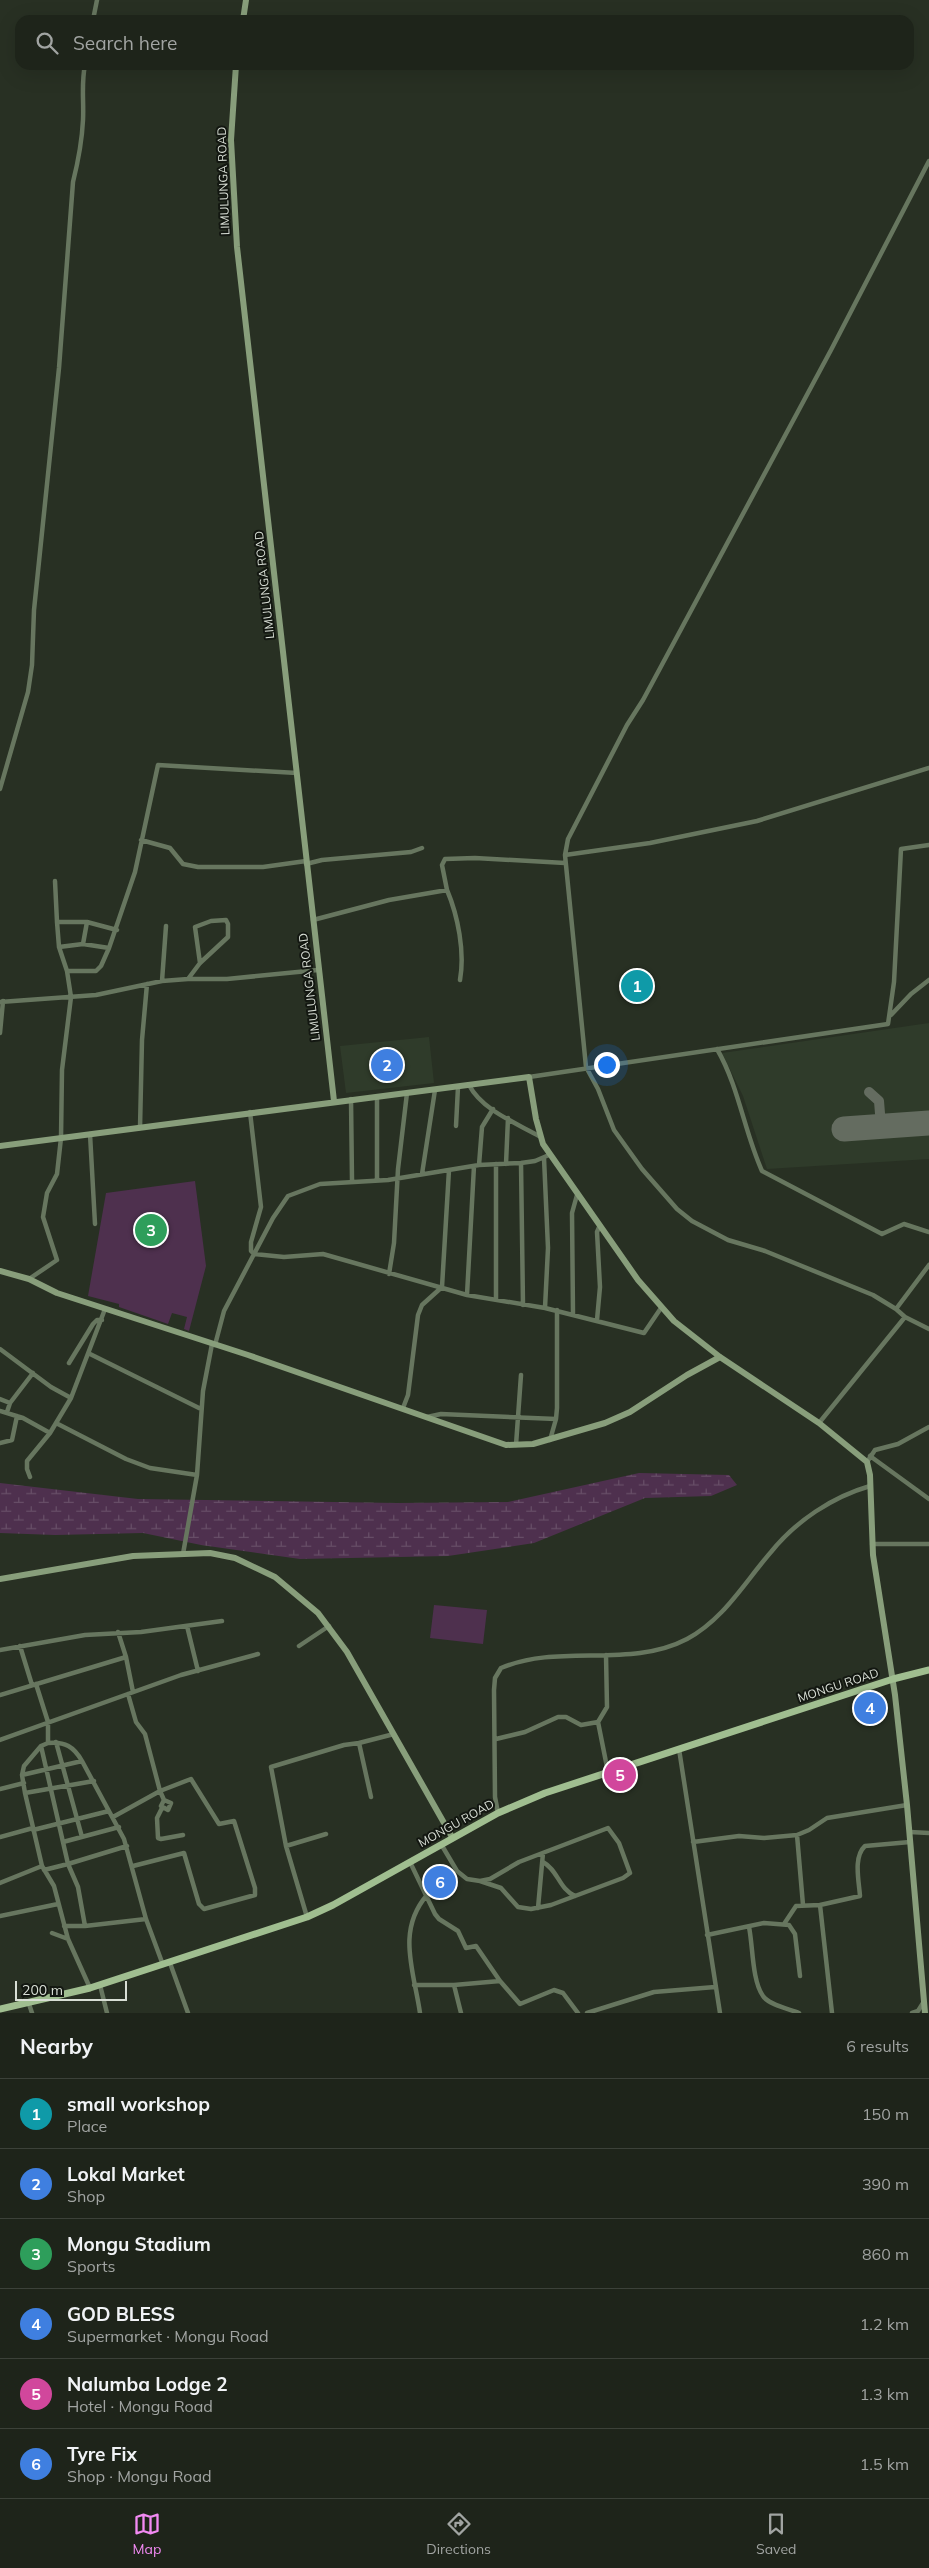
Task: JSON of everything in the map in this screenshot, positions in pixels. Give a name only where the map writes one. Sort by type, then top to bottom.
[{"type":"main road","points":[[244,15],[246,0]]},
{"type":"main road","name":"LIMULUNGA ROAD","points":[[236,70],[232,140],[237,248],[334,1101]]},
{"type":"main road","points":[[0,1146],[529,1077],[539,1136],[547,1157],[661,1308],[720,1358],[819,1423],[868,1459],[872,1544],[893,1679],[910,1832],[925,2013]]},
{"type":"main road","points":[[0,1271],[29,1279],[57,1293],[403,1408],[496,1442],[516,1445],[550,1440],[619,1417],[720,1358]]},
{"type":"main road","points":[[0,1579],[134,1556],[210,1553],[234,1558],[253,1565],[282,1582],[329,1626],[363,1678],[452,1838]]},
{"type":"main road","name":"MONGU ROAD","points":[[0,2009],[29,2004],[90,1988],[307,1918],[498,1813],[608,1772],[893,1679],[929,1670]]},
{"type":"street","points":[[94,15],[97,0]]},
{"type":"street","points":[[0,790],[28,692],[32,665],[34,610],[59,368],[73,182],[79,160],[82,125],[81,92],[84,70]]},
{"type":"street","points":[[929,161],[694,605],[627,725],[568,838],[565,855],[575,940],[586,1068],[598,1088],[614,1130],[642,1169],[677,1209],[692,1221],[728,1240],[765,1251],[873,1295],[905,1317],[929,1329]]},
{"type":"street","points":[[67,971],[99,970],[117,930],[135,872],[158,765],[297,773]]},
{"type":"street","points":[[565,855],[650,843],[756,821],[929,768]]},
{"type":"street","points":[[141,840],[170,848],[183,864],[198,867],[263,867],[411,852],[422,848]]},
{"type":"street","points":[[529,1077],[888,1024],[894,982],[901,850],[929,845]]},
{"type":"street","points":[[460,980],[462,968],[460,944],[453,906],[447,890],[442,865],[445,859],[474,858],[565,863]]},
{"type":"street","points":[[29,1279],[57,1260],[43,1218],[48,1193],[56,1179],[61,1138],[62,1070],[71,997],[67,971],[59,947],[55,881]]},
{"type":"street","points":[[312,920],[389,900],[447,890]]},
{"type":"street","points":[[188,980],[200,963],[228,937],[228,924],[226,920],[211,920],[194,927],[200,963]]},
{"type":"street","points":[[57,922],[86,922],[117,930]]},
{"type":"street","points":[[83,944],[86,922]]},
{"type":"street","points":[[162,981],[166,926]]},
{"type":"street","points":[[59,947],[83,944],[109,948]]},
{"type":"street","points":[[0,1033],[1,1001],[116,992],[162,981],[227,980],[318,970]]},
{"type":"street","points":[[890,1016],[911,994],[929,980]]},
{"type":"street","points":[[140,1128],[142,1040],[147,984]]},
{"type":"street","points":[[717,1049],[734,1087],[762,1171],[882,1234],[904,1224],[929,1232]]},
{"type":"street","points":[[469,1086],[472,1092],[493,1109],[539,1136]]},
{"type":"street","points":[[456,1126],[458,1087]]},
{"type":"street","points":[[422,1174],[434,1090]]},
{"type":"street","points":[[389,1274],[394,1243],[397,1178],[407,1093]]},
{"type":"street","points":[[377,1097],[377,1179]]},
{"type":"street","points":[[351,1100],[352,1180]]},
{"type":"street","points":[[467,1294],[476,1165],[482,1127],[493,1109]]},
{"type":"street","points":[[250,1112],[261,1207],[251,1242],[251,1251],[254,1254]]},
{"type":"street","points":[[506,1164],[508,1118]]},
{"type":"street","points":[[90,1134],[95,1224]]},
{"type":"street","points":[[183,1554],[197,1475],[201,1409],[206,1369],[224,1311],[273,1218],[288,1196],[309,1186],[352,1180],[397,1178],[476,1165],[521,1163],[547,1157],[548,1248],[545,1308]]},
{"type":"street","points":[[521,1163],[523,1305]]},
{"type":"street","points":[[496,1164],[496,1300]]},
{"type":"street","points":[[403,1408],[408,1395],[418,1315],[422,1305],[442,1287],[449,1170]]},
{"type":"street","points":[[573,1314],[572,1213],[577,1195]]},
{"type":"street","points":[[597,1320],[600,1287],[597,1232],[600,1225]]},
{"type":"street","points":[[254,1254],[284,1257],[323,1254],[389,1274],[467,1294],[557,1310],[644,1333],[661,1308]]},
{"type":"street","points":[[896,1310],[929,1265]]},
{"type":"street","points":[[30,1478],[27,1461],[50,1433],[71,1398],[90,1354],[106,1309]]},
{"type":"street","points":[[550,1440],[556,1419],[557,1310]]},
{"type":"street","points":[[819,1423],[905,1317]]},
{"type":"street","points":[[69,1363],[93,1324],[97,1320],[102,1320]]},
{"type":"street","points":[[0,1349],[51,1388],[71,1398]]},
{"type":"street","points":[[90,1354],[201,1409]]},
{"type":"street","points":[[7,1412],[10,1403],[33,1373]]},
{"type":"street","points":[[516,1445],[516,1418],[521,1375]]},
{"type":"street","points":[[0,1399],[10,1403]]},
{"type":"street","points":[[0,1411],[17,1416],[50,1433]]},
{"type":"street","points":[[427,1417],[441,1414],[556,1419]]},
{"type":"street","points":[[0,1443],[8,1443],[12,1440],[17,1416]]},
{"type":"street","points":[[56,1423],[126,1459],[150,1468],[197,1475]]},
{"type":"street","points":[[928,1497],[868,1459],[875,1450],[898,1444],[929,1427]]},
{"type":"street","points":[[498,1813],[495,1797],[495,1678],[501,1668],[554,1656],[637,1653],[674,1644],[708,1626],[791,1530],[815,1511],[839,1498],[870,1486]]},
{"type":"street","points":[[872,1544],[929,1544]]},
{"type":"street","points":[[0,1650],[85,1635],[141,1632],[222,1621]]},
{"type":"street","points":[[187,1626],[198,1671]]},
{"type":"street","points":[[299,1646],[329,1626]]},
{"type":"street","points":[[118,1632],[126,1657],[130,1693],[136,1722],[144,1730],[164,1800]]},
{"type":"street","points":[[20,1646],[48,1722],[48,1743]]},
{"type":"street","points":[[0,1740],[130,1693],[258,1654]]},
{"type":"street","points":[[606,1655],[606,1707],[598,1722],[608,1772]]},
{"type":"street","points":[[0,1695],[126,1657]]},
{"type":"street","points":[[496,1738],[525,1732],[558,1717],[566,1717],[582,1725],[598,1722]]},
{"type":"street","points":[[307,1918],[286,1846],[271,1767],[333,1748],[394,1734]]},
{"type":"street","points":[[56,1742],[66,1786],[82,1837]]},
{"type":"street","points":[[90,1988],[68,1938],[54,1886],[43,1868],[22,1775],[24,1766],[41,1746],[48,1743],[56,1742],[71,1746],[94,1781],[119,1827],[133,1866],[146,1919],[188,2013]]},
{"type":"street","points":[[359,1743],[371,1797]]},
{"type":"street","points":[[41,1746],[68,1864],[78,1887],[85,1926]]},
{"type":"street","points":[[679,1749],[720,2013]]},
{"type":"street","points":[[22,1775],[82,1761]]},
{"type":"street","points":[[113,1817],[160,1791],[191,1779],[219,1824],[234,1821],[255,1888],[255,1895],[204,1909],[199,1904],[184,1853],[133,1866]]},
{"type":"street","points":[[26,1793],[94,1781]]},
{"type":"street","points":[[0,1789],[24,1783]]},
{"type":"street","points":[[162,1808],[168,1810],[171,1807],[170,1801],[164,1800]]},
{"type":"street","points":[[164,1800],[157,1818],[158,1838],[161,1840],[183,1835]]},
{"type":"street","points":[[693,1842],[739,1836],[764,1838],[796,1835],[809,1830],[827,1818],[907,1805]]},
{"type":"street","points":[[0,1837],[109,1811]]},
{"type":"street","points":[[63,1842],[119,1827]]},
{"type":"street","points":[[441,1844],[457,1871],[467,1879],[501,1888],[518,1907],[538,1908],[629,1876],[626,1860],[616,1836],[611,1830],[604,1828],[519,1862],[490,1879],[480,1882]]},
{"type":"street","points":[[910,1832],[929,1833]]},
{"type":"street","points":[[286,1846],[326,1834]]},
{"type":"street","points":[[796,1835],[803,1905]]},
{"type":"street","points":[[784,1924],[794,1908],[859,1897],[859,1857],[865,1846],[910,1842]]},
{"type":"street","points":[[0,1883],[43,1868],[68,1864],[127,1846]]},
{"type":"street","points":[[538,1908],[543,1853]]},
{"type":"street","points":[[410,1862],[439,1919],[458,1932],[464,1947],[476,1946],[500,1981],[520,2004],[554,1990],[563,1992],[578,2013]]},
{"type":"street","points":[[543,1862],[549,1865],[566,1892],[575,1896]]},
{"type":"street","points":[[420,2013],[408,1954],[410,1928],[417,1908],[427,1895]]},
{"type":"street","points":[[0,1916],[58,1904]]},
{"type":"street","points":[[820,1905],[832,2013]]},
{"type":"street","points":[[64,1926],[85,1926],[146,1919]]},
{"type":"street","points":[[707,1935],[764,1923],[784,1924],[793,1929],[795,1934],[800,1976]]},
{"type":"street","points":[[749,1927],[753,1960],[763,1996],[770,2001],[799,2013]]},
{"type":"street","points":[[52,1933],[68,1938]]},
{"type":"street","points":[[414,1985],[454,1986],[500,1981]]},
{"type":"street","points":[[100,1985],[107,2013]]},
{"type":"street","points":[[454,1986],[461,2013]]},
{"type":"street","points":[[587,2013],[666,1989],[715,1987]]},
{"type":"street","points":[[912,2013],[918,2011],[923,2003]]},
{"type":"street","points":[[29,2004],[32,2013]]},
{"type":"shaded area","points":[[929,1023],[929,1159],[767,1169],[743,1096],[722,1053]]},
{"type":"shaded area","points":[[429,1037],[434,1083],[346,1093],[340,1046]]},
{"type":"green space","points":[[195,1181],[206,1266],[189,1331],[184,1329],[187,1317],[172,1313],[168,1324],[119,1307],[119,1304],[88,1296],[106,1193]]},
{"type":"green space","points":[[639,1473],[729,1475],[737,1485],[711,1496],[645,1498],[534,1543],[448,1556],[300,1559],[201,1545],[143,1533],[55,1535],[0,1533],[0,1483],[138,1499],[397,1503],[508,1502]]},
{"type":"green space","points":[[434,1605],[487,1610],[483,1644],[430,1638]]},
{"type":"taxiway","points":[[869,1092],[879,1101],[881,1126]]},
{"type":"runway","points":[[844,1129],[929,1123]]},
{"type":"place","name":"small workshop","points":[[637,986]]},
{"type":"place","name":"Lokal Market","points":[[387,1065]]},
{"type":"place","name":"Mongu Stadium","points":[[151,1230]]},
{"type":"place","name":"GOD BLESS","points":[[870,1708]]},
{"type":"place","name":"Nalumba Lodge 2","points":[[620,1775]]},
{"type":"place","name":"Tyre Fix","points":[[440,1882]]}]
